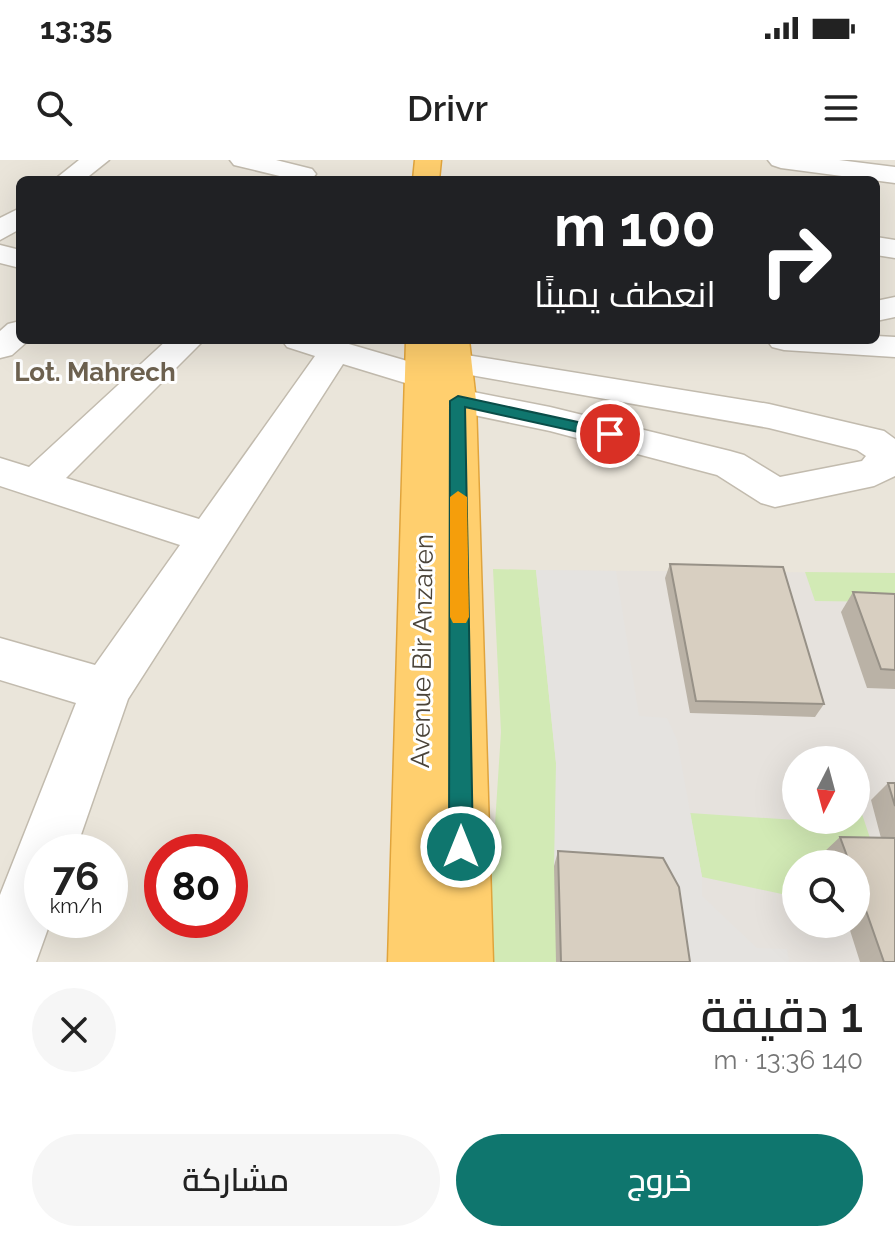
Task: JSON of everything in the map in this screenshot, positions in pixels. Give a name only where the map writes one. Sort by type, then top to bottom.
[{"type":"highway","name":"Avenue Bir Anzaren","points":[[419,962],[439,363]]},
{"type":"highway","name":"Avenue Bir Anzaren","points":[[439,363],[462,962]]},
{"type":"street","points":[[73,176],[96,160]]},
{"type":"street","points":[[243,160],[304,171]]},
{"type":"street","points":[[781,160],[895,175]]},
{"type":"street","points":[[0,348],[16,334]]},
{"type":"street","points":[[18,477],[182,344]]},
{"type":"street","points":[[53,834],[106,690],[209,538],[333,344],[769,416],[870,440],[884,450],[887,462],[874,472],[775,493],[730,465],[550,419],[439,363]]},
{"type":"street","points":[[839,344],[895,360]]},
{"type":"street","points":[[850,344],[895,347]]},
{"type":"street","points":[[18,477],[209,538]]},
{"type":"street","points":[[0,659],[106,690]]},
{"type":"street","points":[[5,962],[24,911]]},
{"type":"shaded area","points":[[0,160],[895,160],[895,962],[0,962]]},
{"type":"shaded area","points":[[536,570],[895,573],[895,962],[556,962],[556,763]]},
{"type":"shaded area","points":[[536,570],[616,571],[639,716],[667,718],[677,740],[702,877],[702,896],[757,948],[787,949],[789,962],[677,962],[554,866],[556,763]]},
{"type":"green space","points":[[493,569],[536,570],[556,763],[556,962],[486,962],[501,732]]},
{"type":"green space","points":[[805,572],[895,573],[895,602],[815,601]]},
{"type":"green space","points":[[690,813],[782,819],[782,834],[869,834],[875,853],[870,854],[870,850],[782,850],[782,894],[702,877]]},
{"type":"building","points":[[670,564],[783,567],[824,704],[696,701]]},
{"type":"building","points":[[853,592],[895,594],[895,670],[881,669]]},
{"type":"building","points":[[888,783],[895,783],[895,806]]},
{"type":"building","points":[[840,837],[895,838],[895,962],[884,962],[870,922],[870,850],[845,850]]},
{"type":"building","points":[[558,851],[663,858],[679,887],[690,962],[561,962]]},
{"type":"slow traffic","points":[[458,497],[460,617]]},
{"type":"district","name":"Lot. Mahrech","points":[[95,372]]},
{"type":"route","points":[[461,847],[458,401],[610,434]]}]
